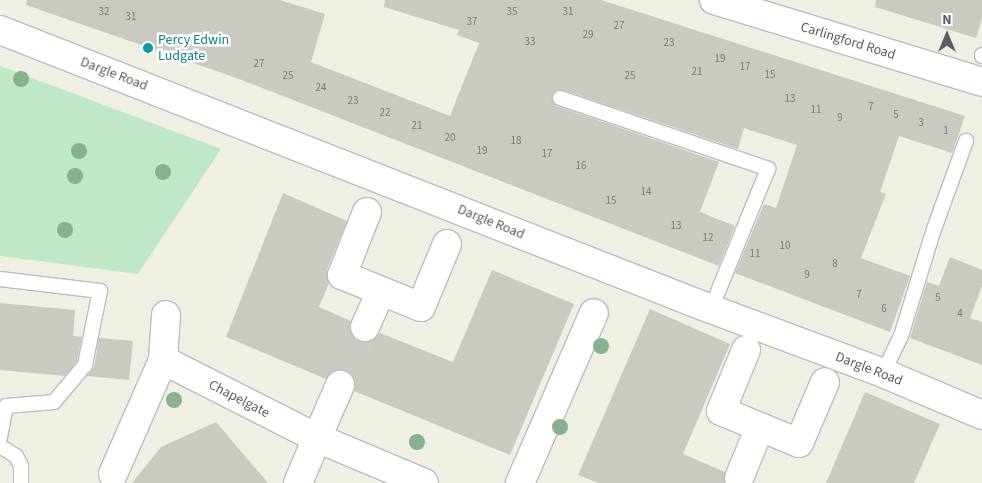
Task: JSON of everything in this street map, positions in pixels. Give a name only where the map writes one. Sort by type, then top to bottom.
[{"type":"street","name":"Carlingford Road","points":[[714,0],[982,82]]},
{"type":"street","name":"Dargle Road","points":[[0,30],[711,310],[883,373],[982,415]]},
{"type":"street","points":[[367,212],[342,275],[381,291],[421,307],[447,244]]},
{"type":"street","points":[[365,327],[381,291]]},
{"type":"street","points":[[520,483],[594,313]]},
{"type":"street","points":[[112,474],[163,360],[166,315]]},
{"type":"street","points":[[746,350],[721,411],[799,443],[825,382]]},
{"type":"street","name":"Chapelgate","points":[[163,360],[317,438],[424,483]]},
{"type":"street","points":[[298,483],[340,385]]},
{"type":"street","points":[[740,478],[760,427]]},
{"type":"lane","points":[[560,98],[768,169],[711,310]]},
{"type":"lane","points":[[883,373],[901,336],[934,229],[966,141]]},
{"type":"lane","points":[[0,279],[100,291],[85,365],[54,402],[6,406],[0,438]]},
{"type":"lane","points":[[0,446],[16,456],[21,466],[21,483]]},
{"type":"green space","points":[[0,66],[221,149],[138,274],[0,256]]},
{"type":"building","points":[[27,0],[280,0],[325,14],[311,62],[450,116],[479,43],[457,35],[459,30],[384,7],[385,0],[601,0],[965,116],[952,153],[899,136],[880,192],[886,194],[861,258],[910,276],[890,332],[735,273],[764,204],[776,208],[797,145],[744,128],[738,149],[563,90],[552,95],[552,100],[557,106],[719,162],[700,212],[735,226],[719,266],[239,79],[26,5]]},
{"type":"building","points":[[876,0],[982,0],[982,19],[976,38],[875,7]]},
{"type":"building","points":[[283,193],[347,221],[327,269],[329,283],[319,307],[351,321],[352,336],[359,341],[374,340],[380,333],[453,362],[492,270],[574,304],[510,455],[354,391],[353,376],[346,371],[331,372],[326,379],[226,337]]},
{"type":"building","points":[[950,257],[982,270],[982,286],[970,318],[982,322],[982,365],[910,338],[927,282],[939,286]]},
{"type":"building","points":[[0,303],[75,310],[73,336],[82,337],[77,361],[65,376],[0,370]]},
{"type":"building","points":[[650,309],[730,344],[683,454],[725,472],[725,483],[598,483],[578,475]]},
{"type":"building","points":[[99,338],[133,341],[129,380],[87,376],[94,367]]},
{"type":"building","points":[[865,392],[940,424],[914,483],[826,483]]},
{"type":"building","points":[[216,422],[268,483],[132,483],[161,447]]},
{"type":"tunnel","points":[[340,385],[365,327]]},
{"type":"place","name":"Percy Edwin Ludgate","points":[[148,48]]}]
